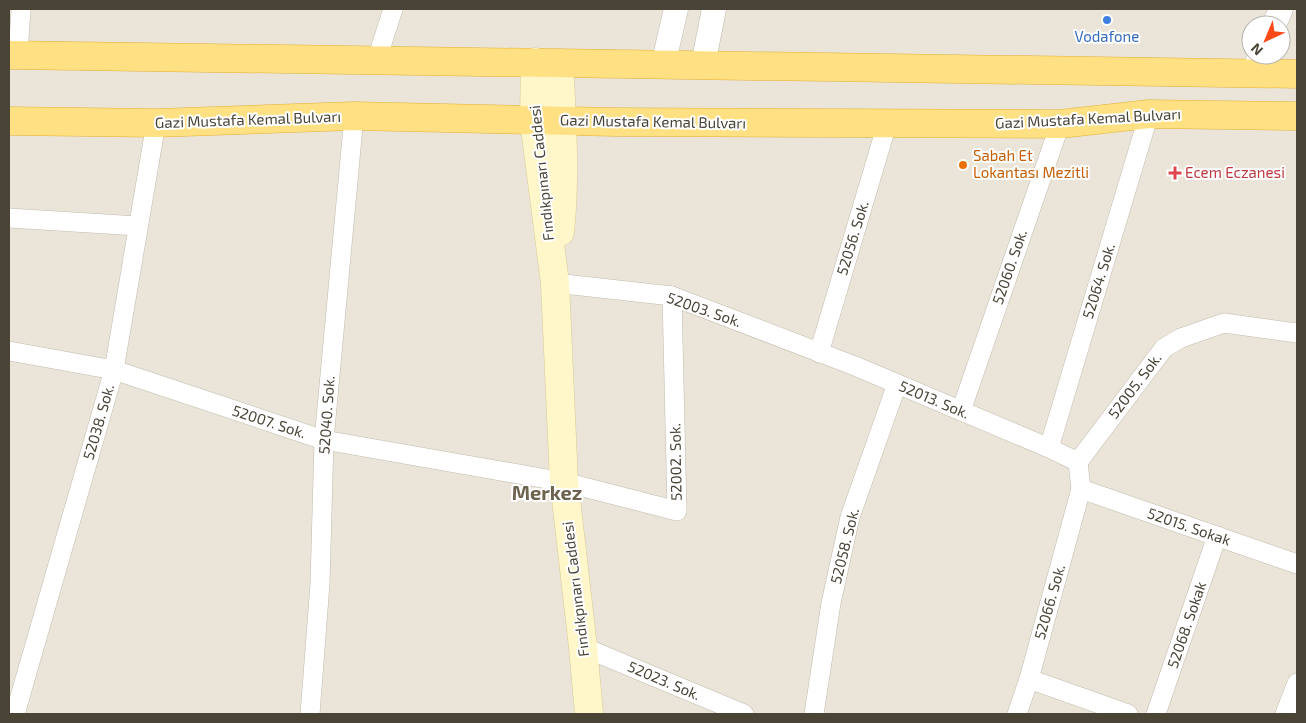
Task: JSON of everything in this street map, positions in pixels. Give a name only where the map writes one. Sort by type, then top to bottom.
[{"type":"highway","points":[[13,55],[377,59],[663,65],[1241,64]]},
{"type":"highway","points":[[1261,65],[1297,74]]},
{"type":"highway","name":"Gazi Mustafa Kemal Bulvarı","points":[[9,121],[156,123],[354,116],[624,122],[1060,124],[1149,114],[1297,116]]},
{"type":"main road","name":"Fındıkpınarı Caddesi","points":[[547,62],[534,120],[555,283],[564,482],[589,714]]},
{"type":"main road","name":"Fındıkpınarı Caddesi","points":[[547,62],[562,120],[563,206],[555,283]]},
{"type":"street","points":[[13,55],[21,9]]},
{"type":"street","points":[[377,59],[393,9]]},
{"type":"street","points":[[663,65],[676,9]]},
{"type":"street","points":[[703,65],[714,9]]},
{"type":"street","name":"52064. Sok.","points":[[1049,448],[1149,114]]},
{"type":"street","name":"52040. Sok.","points":[[310,714],[320,584],[324,440],[354,116]]},
{"type":"street","name":"52038. Sok.","points":[[15,714],[114,370],[156,123]]},
{"type":"street","name":"52056. Sok.","points":[[819,353],[887,124]]},
{"type":"street","name":"52060. Sok.","points":[[961,411],[1060,124]]},
{"type":"street","points":[[9,218],[138,226]]},
{"type":"street","name":"52003. Sok.","points":[[555,283],[672,296],[819,353]]},
{"type":"street","name":"52002. Sok.","points":[[564,482],[677,511],[672,296]]},
{"type":"street","name":"52005. Sok.","points":[[1078,462],[1164,348],[1181,338],[1224,323],[1297,333]]},
{"type":"street","name":"52007. Sok.","points":[[9,351],[114,370],[324,440],[564,482]]},
{"type":"street","name":"52013. Sok.","points":[[819,353],[855,366],[1049,448]]},
{"type":"street","name":"52058. Sok.","points":[[814,714],[831,603],[850,517],[897,384]]},
{"type":"street","points":[[1049,448],[1078,462],[1081,490]]},
{"type":"street","name":"52015. Sokak","points":[[1081,490],[1297,564]]},
{"type":"street","name":"52066. Sok.","points":[[1017,714],[1029,679],[1081,490]]},
{"type":"street","name":"52068. Sokak","points":[[1156,714],[1218,536]]},
{"type":"street","name":"52023. Sok.","points":[[583,647],[744,714]]},
{"type":"street","points":[[1029,679],[1128,714]]},
{"type":"street","points":[[1285,714],[1297,683]]},
{"type":"shaded area","points":[[9,9],[1297,9],[1297,714],[9,714]]},
{"type":"place","name":"Vodafone","points":[[1107,20]]},
{"type":"place","name":"Sabah Et Lokantası Mezitli","points":[[963,165]]},
{"type":"place","name":"Ecem Eczanesi","points":[[1175,173]]},
{"type":"district","name":"Merkez","points":[[547,493]]}]
